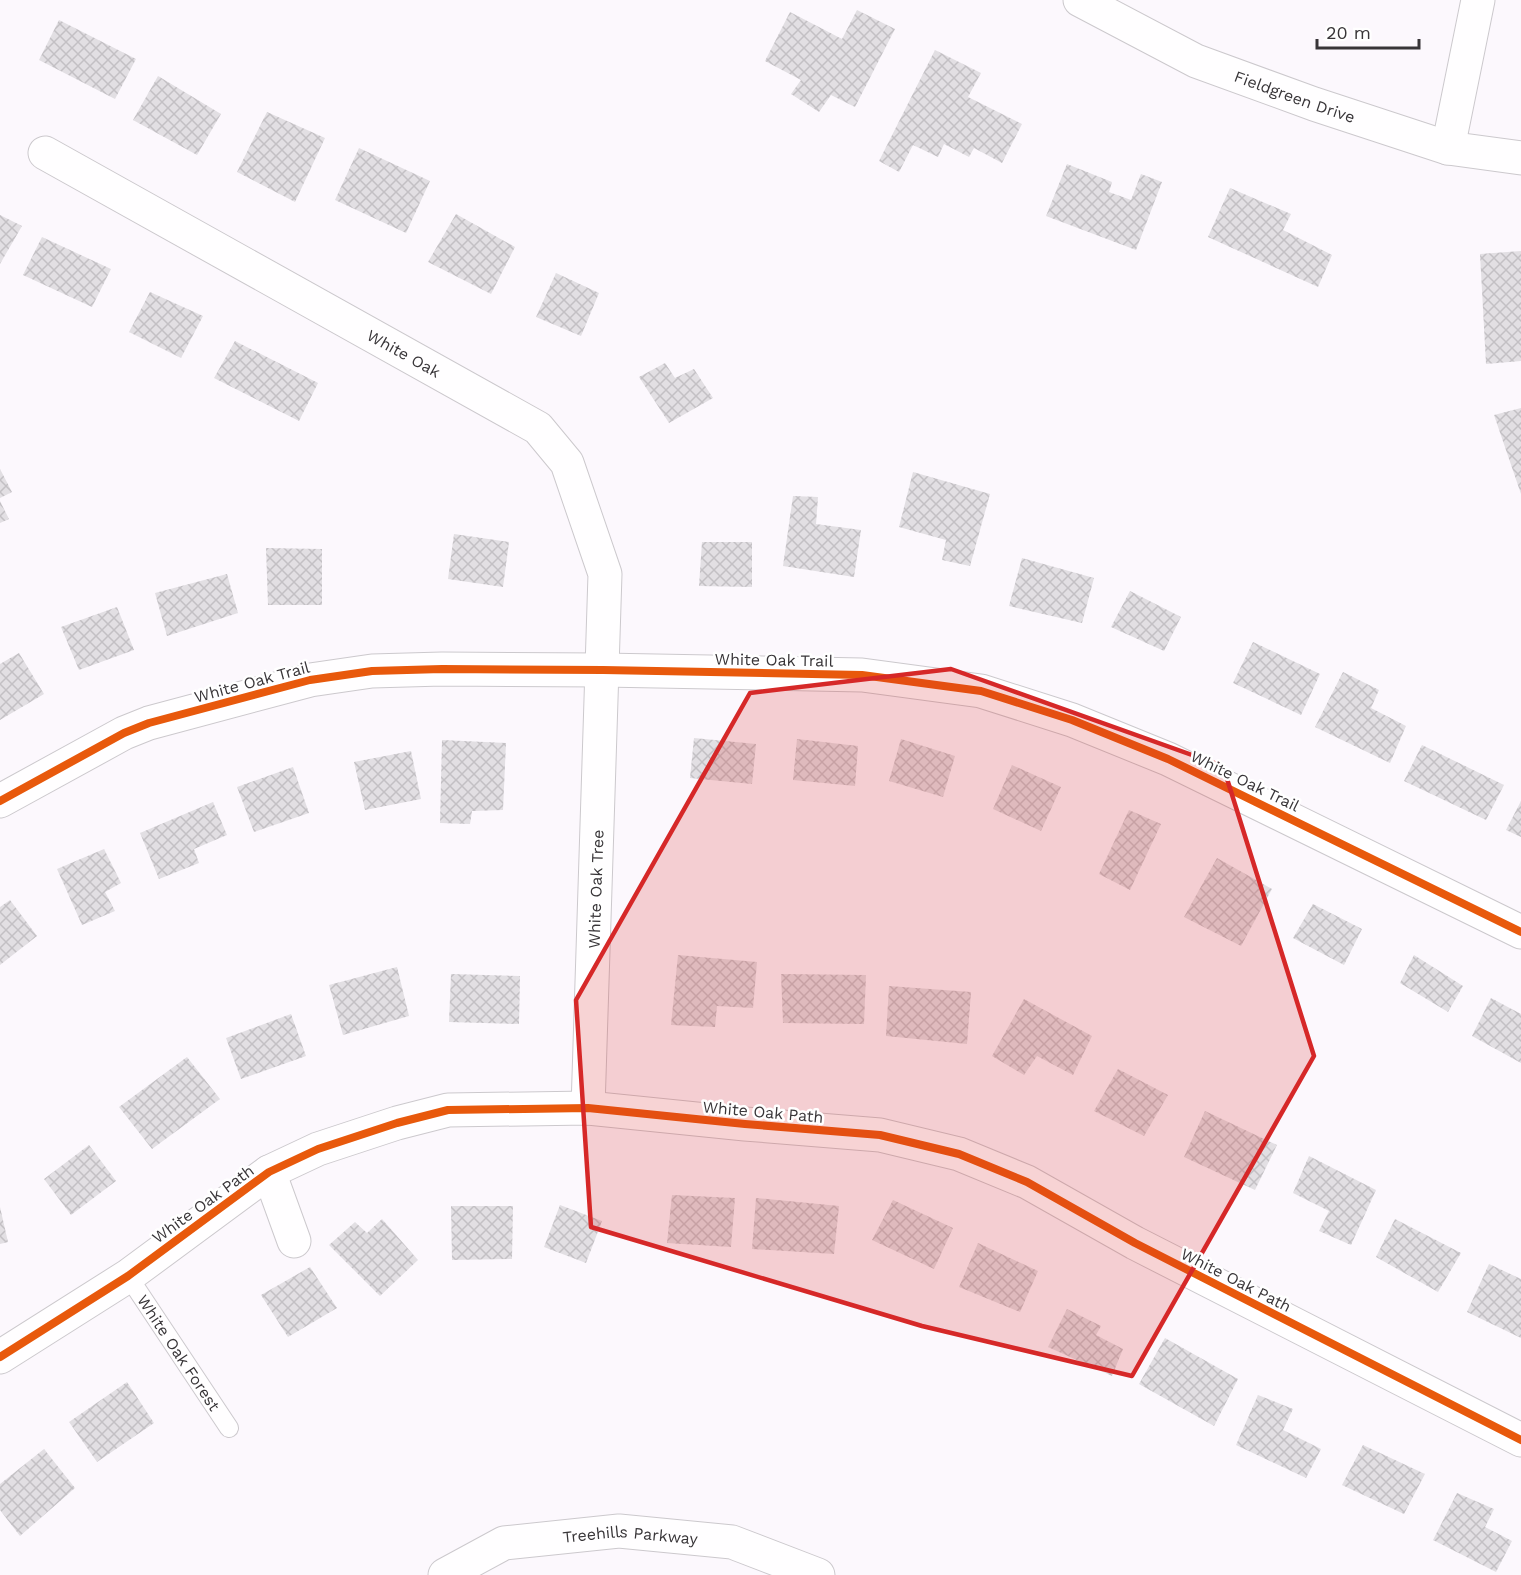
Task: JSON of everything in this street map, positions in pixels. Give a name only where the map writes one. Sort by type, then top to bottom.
[{"type":"street","name":"Fieldgreen Drive","points":[[1080,0],[1196,61],[1314,104],[1448,148],[1521,158]]},
{"type":"street","points":[[1448,148],[1478,0]]},
{"type":"street","name":"White Oak","points":[[45,153],[538,428],[567,463],[605,574],[603,670]]},
{"type":"street","name":"White Oak Trail","points":[[0,801],[124,733],[148,723],[310,680],[372,671],[441,669],[862,675],[981,691],[1072,720],[1168,759],[1521,932]]},
{"type":"street","name":"White Oak Tree","points":[[588,1108],[603,670]]},
{"type":"street","name":"White Oak Path","points":[[0,1357],[128,1276],[269,1172],[318,1149],[397,1123],[448,1110],[588,1108],[880,1136],[959,1155],[1027,1182],[1135,1243],[1521,1440]]},
{"type":"street","points":[[269,1172],[294,1241]]},
{"type":"street","name":"Treehills Parkway","points":[[445,1575],[504,1543],[619,1531],[732,1542],[818,1575]]},
{"type":"lane","name":"White Oak Forest","points":[[128,1276],[229,1428]]},
{"type":"highlighted area","points":[[951,669],[1223,766],[1314,1056],[1132,1376],[922,1326],[591,1227],[576,1000],[750,693]]},
{"type":"building","points":[[857,10],[895,29],[855,107],[831,95],[819,112],[791,94],[801,80],[765,61],[790,12],[842,39]]},
{"type":"building","points":[[59,20],[136,59],[115,99],[39,60]]},
{"type":"building","points":[[935,50],[981,73],[968,97],[1022,124],[1002,163],[974,148],[969,157],[944,144],[938,157],[913,145],[899,172],[879,161]]},
{"type":"building","points":[[158,76],[221,114],[197,155],[133,120]]},
{"type":"building","points":[[267,112],[325,138],[295,202],[237,172]]},
{"type":"building","points":[[359,148],[430,181],[406,233],[335,200]]},
{"type":"building","points":[[1067,164],[1112,182],[1109,192],[1131,200],[1141,174],[1162,182],[1136,250],[1046,216]]},
{"type":"building","points":[[1230,188],[1291,214],[1283,230],[1332,255],[1318,287],[1208,237]]},
{"type":"building","points":[[456,214],[515,247],[491,294],[428,262]]},
{"type":"building","points":[[0,215],[22,226],[0,264]]},
{"type":"building","points":[[42,237],[111,269],[92,307],[23,275]]},
{"type":"building","points":[[1521,251],[1521,361],[1486,364],[1480,254]]},
{"type":"building","points":[[556,273],[599,293],[581,336],[536,317]]},
{"type":"building","points":[[150,292],[203,316],[181,358],[129,332]]},
{"type":"building","points":[[235,341],[318,383],[299,421],[214,378]]},
{"type":"building","points":[[665,363],[675,378],[694,369],[713,398],[669,423],[639,377]]},
{"type":"building","points":[[1521,408],[1521,494],[1494,415]]},
{"type":"building","points":[[0,469],[12,492],[0,498]]},
{"type":"building","points":[[913,472],[990,494],[970,566],[942,560],[946,540],[899,527]]},
{"type":"building","points":[[793,496],[818,497],[816,524],[861,530],[854,577],[783,566]]},
{"type":"building","points":[[0,501],[9,519],[0,523]]},
{"type":"building","points":[[454,534],[509,542],[503,587],[448,579]]},
{"type":"building","points":[[702,542],[752,542],[752,587],[699,586]]},
{"type":"building","points":[[266,548],[322,549],[322,605],[268,605]]},
{"type":"building","points":[[1022,558],[1094,578],[1082,623],[1009,606]]},
{"type":"building","points":[[227,574],[238,613],[167,636],[155,593]]},
{"type":"building","points":[[1130,591],[1181,617],[1164,651],[1111,627]]},
{"type":"building","points":[[117,607],[134,650],[79,670],[61,627]]},
{"type":"building","points":[[1253,642],[1320,674],[1301,715],[1233,683]]},
{"type":"building","points":[[19,653],[44,694],[0,720],[0,664]]},
{"type":"building","points":[[1343,672],[1379,690],[1371,708],[1406,726],[1390,763],[1315,727]]},
{"type":"building","points":[[694,738],[756,744],[752,784],[690,778]]},
{"type":"building","points":[[797,739],[858,746],[855,786],[793,780]]},
{"type":"building","points":[[901,739],[955,756],[943,797],[889,781]]},
{"type":"building","points":[[442,740],[506,743],[503,810],[472,811],[470,824],[440,823]]},
{"type":"building","points":[[1422,745],[1504,785],[1486,820],[1404,781]]},
{"type":"building","points":[[411,751],[421,799],[365,810],[354,762]]},
{"type":"building","points":[[1012,765],[1061,787],[1041,831],[993,809]]},
{"type":"building","points":[[293,767],[309,813],[254,832],[237,787]]},
{"type":"building","points":[[1521,801],[1521,837],[1506,830]]},
{"type":"building","points":[[213,802],[227,835],[194,849],[199,863],[159,879],[140,833]]},
{"type":"building","points":[[1129,810],[1161,824],[1130,890],[1099,874]]},
{"type":"building","points":[[104,849],[121,883],[105,892],[115,911],[82,925],[57,869]]},
{"type":"building","points":[[1217,858],[1272,889],[1241,946],[1184,917]]},
{"type":"building","points":[[10,900],[37,936],[0,965],[0,907]]},
{"type":"building","points":[[1313,904],[1362,929],[1344,965],[1293,938]]},
{"type":"building","points":[[678,955],[757,962],[753,1008],[717,1006],[715,1027],[671,1025]]},
{"type":"building","points":[[1414,955],[1463,986],[1448,1012],[1400,983]]},
{"type":"building","points":[[397,967],[409,1016],[343,1035],[329,985]]},
{"type":"building","points":[[451,974],[520,976],[519,1024],[449,1022]]},
{"type":"building","points":[[781,974],[866,975],[864,1024],[783,1023]]},
{"type":"building","points":[[889,986],[971,992],[967,1044],[886,1036]]},
{"type":"building","points":[[1491,998],[1521,1014],[1521,1063],[1472,1036]]},
{"type":"building","points":[[1024,999],[1092,1036],[1073,1075],[1037,1056],[1024,1075],[992,1056]]},
{"type":"building","points":[[291,1014],[306,1056],[241,1079],[226,1038]]},
{"type":"building","points":[[187,1057],[220,1099],[152,1149],[119,1107]]},
{"type":"building","points":[[1118,1069],[1168,1095],[1144,1136],[1094,1111]]},
{"type":"building","points":[[1205,1111],[1277,1145],[1255,1190],[1184,1157]]},
{"type":"building","points":[[89,1145],[116,1181],[71,1215],[44,1179]]},
{"type":"building","points":[[1309,1156],[1376,1190],[1351,1245],[1319,1231],[1329,1211],[1293,1193]]},
{"type":"building","points":[[672,1195],[735,1198],[731,1247],[667,1243]]},
{"type":"building","points":[[756,1198],[839,1206],[834,1254],[752,1249]]},
{"type":"building","points":[[893,1200],[953,1228],[934,1269],[872,1240]]},
{"type":"building","points":[[560,1205],[602,1221],[586,1263],[544,1247]]},
{"type":"building","points":[[451,1206],[513,1206],[512,1259],[452,1260]]},
{"type":"building","points":[[0,1207],[8,1242],[0,1244]]},
{"type":"building","points":[[382,1219],[418,1260],[380,1296],[329,1245],[355,1222],[367,1233]]},
{"type":"building","points":[[1395,1219],[1461,1253],[1438,1292],[1376,1257]]},
{"type":"building","points":[[978,1243],[1038,1271],[1020,1312],[959,1287]]},
{"type":"building","points":[[1489,1264],[1521,1279],[1521,1338],[1467,1312]]},
{"type":"building","points":[[310,1267],[337,1308],[288,1337],[261,1295]]},
{"type":"building","points":[[1067,1309],[1101,1326],[1096,1335],[1123,1349],[1112,1376],[1048,1347]]},
{"type":"building","points":[[1165,1338],[1238,1379],[1214,1426],[1139,1384]]},
{"type":"building","points":[[127,1382],[154,1423],[97,1462],[69,1422]]},
{"type":"building","points":[[1258,1395],[1293,1409],[1283,1430],[1321,1449],[1306,1478],[1236,1445]]},
{"type":"building","points":[[1363,1445],[1425,1474],[1404,1514],[1342,1485]]},
{"type":"building","points":[[44,1449],[75,1488],[20,1536],[0,1510],[0,1484]]},
{"type":"building","points":[[1457,1493],[1494,1509],[1485,1527],[1512,1541],[1496,1572],[1433,1540]]},
{"type":"cycle path","points":[[0,801],[124,733],[149,723],[310,680],[372,671],[442,669],[862,675],[981,691],[1072,720],[1168,759],[1521,932]]},
{"type":"cycle path","points":[[0,1357],[128,1276],[269,1172],[318,1149],[397,1123],[448,1110],[588,1108],[880,1135],[959,1154],[1027,1182],[1135,1243],[1521,1440]]}]
